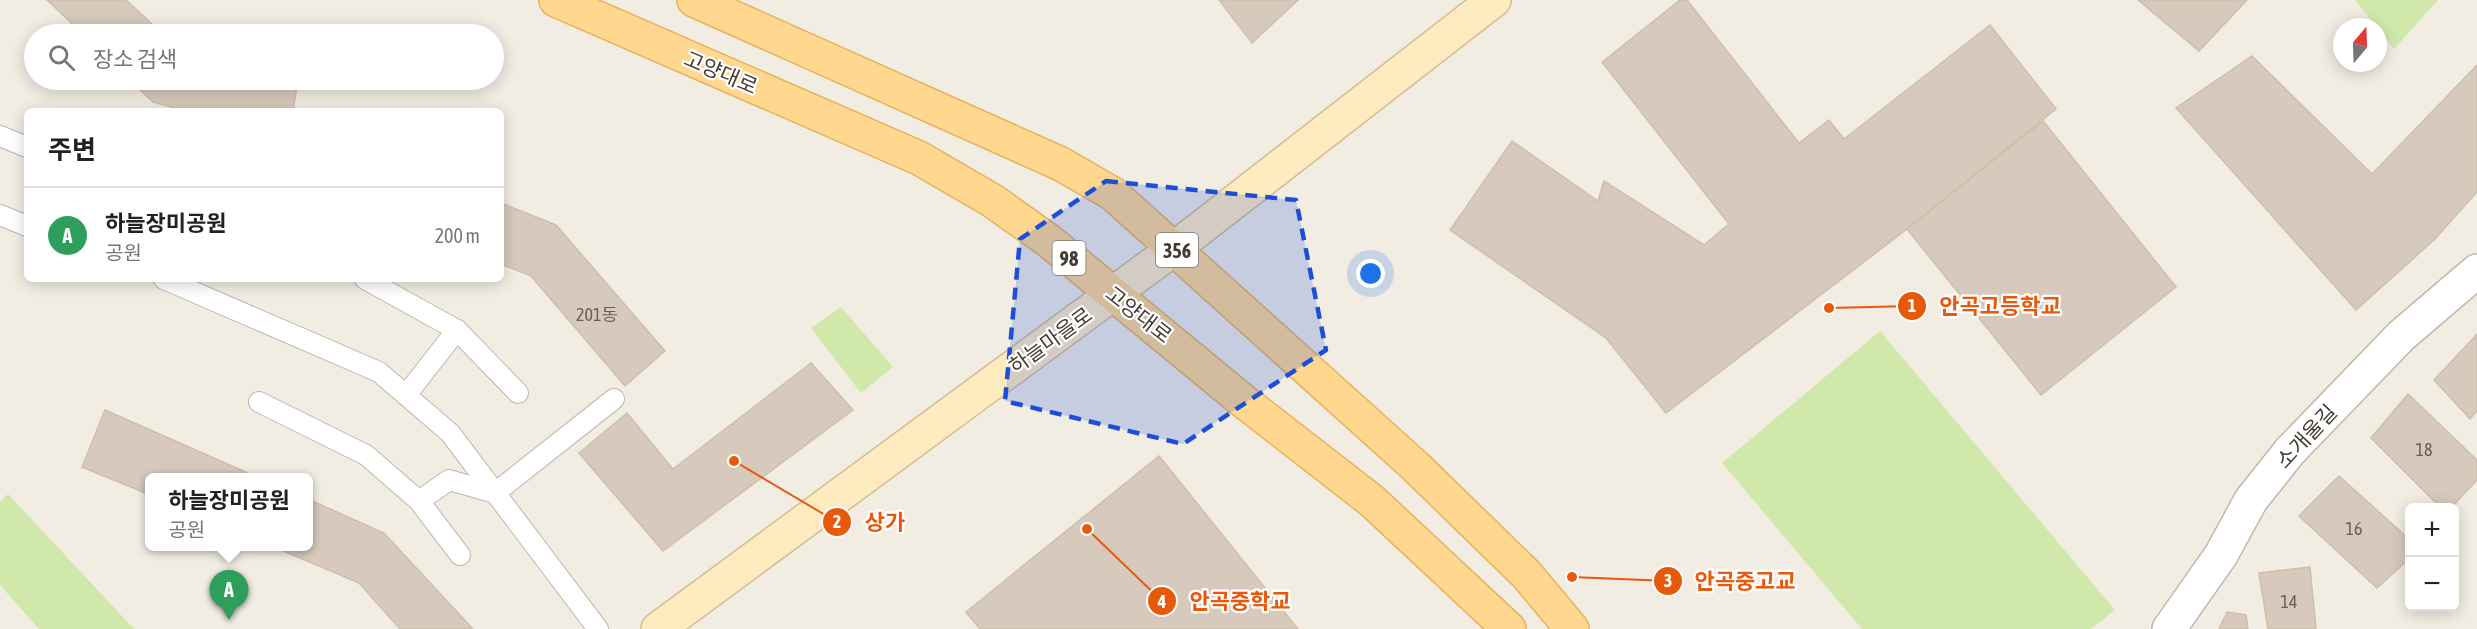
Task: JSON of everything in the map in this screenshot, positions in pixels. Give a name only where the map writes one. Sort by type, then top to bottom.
[{"type":"main road","name":"고양대로","points":[[556,0],[920,158],[993,201],[1049,241],[1372,501],[1509,629]]},
{"type":"main road","name":"356","points":[[693,0],[1061,164],[1113,194],[1415,465],[1527,575],[1572,629]]},
{"type":"main road","name":"하늘마을로","points":[[658,629],[1175,248],[1494,0]]},
{"type":"street","name":"소개울길","points":[[2169,629],[2221,555],[2251,500],[2290,451],[2401,336],[2477,271]]},
{"type":"lane","points":[[0,136],[24,146]]},
{"type":"lane","points":[[0,215],[24,225]]},
{"type":"lane","points":[[171,282],[380,372],[450,434],[598,629]]},
{"type":"lane","points":[[370,282],[457,330],[518,393]]},
{"type":"lane","points":[[406,395],[457,330]]},
{"type":"lane","points":[[495,493],[614,399]]},
{"type":"lane","points":[[259,402],[366,455],[418,501],[460,555]]},
{"type":"lane","points":[[418,501],[448,480],[495,493]]},
{"type":"highlighted area","points":[[1106,181],[1296,200],[1326,350],[1183,444],[1005,401],[1020,239]]},
{"type":"green space","points":[[2355,0],[2438,0],[2394,49],[2387,40],[2387,18],[2369,18]]},
{"type":"green space","points":[[841,307],[893,367],[861,393],[811,328]]},
{"type":"green space","points":[[1880,331],[2115,610],[2091,629],[1862,629],[1722,463]]},
{"type":"green space","points":[[8,494],[134,629],[39,629],[0,585],[0,502]]},
{"type":"building","points":[[47,0],[126,0],[152,24],[72,24]]},
{"type":"building","points":[[1219,0],[1298,0],[1252,43]]},
{"type":"building","points":[[1680,0],[1687,0],[1799,143],[1829,120],[1844,139],[1990,25],[2056,109],[1907,229],[1666,413],[1606,338],[1450,230],[1512,141],[1598,201],[1604,181],[1704,245],[1729,224],[1602,62]]},
{"type":"building","points":[[2138,0],[2247,0],[2199,51]]},
{"type":"building","points":[[2252,56],[2372,174],[2477,65],[2477,192],[2434,240],[2356,310],[2176,108]]},
{"type":"building","points":[[140,90],[296,90],[293,108],[175,108],[153,102]]},
{"type":"building","points":[[2043,121],[2176,287],[2041,395],[1907,229]]},
{"type":"building","points":[[504,204],[556,225],[665,351],[625,386],[531,276],[504,265]]},
{"type":"building","points":[[2477,334],[2477,411],[2470,419],[2434,380]]},
{"type":"building","points":[[811,363],[853,410],[663,551],[579,453],[627,413],[673,469]]},
{"type":"building","points":[[2408,394],[2477,460],[2477,480],[2456,503],[2436,503],[2371,438]]},
{"type":"building","points":[[105,410],[248,473],[145,473],[145,493],[82,467]]},
{"type":"building","points":[[1159,456],[1298,629],[980,629],[966,612]]},
{"type":"building","points":[[2339,476],[2405,535],[2405,563],[2377,588],[2299,516]]},
{"type":"building","points":[[313,501],[384,533],[473,629],[400,629],[359,583],[284,551],[313,551]]},
{"type":"building","points":[[2310,567],[2316,629],[2268,629],[2259,573]]},
{"type":"building","points":[[2227,612],[2246,615],[2248,629],[2219,629]]},
{"type":"place","name":"안곡고등학교","points":[[1829,308]]},
{"type":"place","name":"상가","points":[[734,461]]},
{"type":"place","name":"안곡중학교","points":[[1087,529]]},
{"type":"place","name":"안곡중고교","points":[[1572,577]]},
{"type":"place","name":"하늘장미공원","points":[[229,620]]}]
